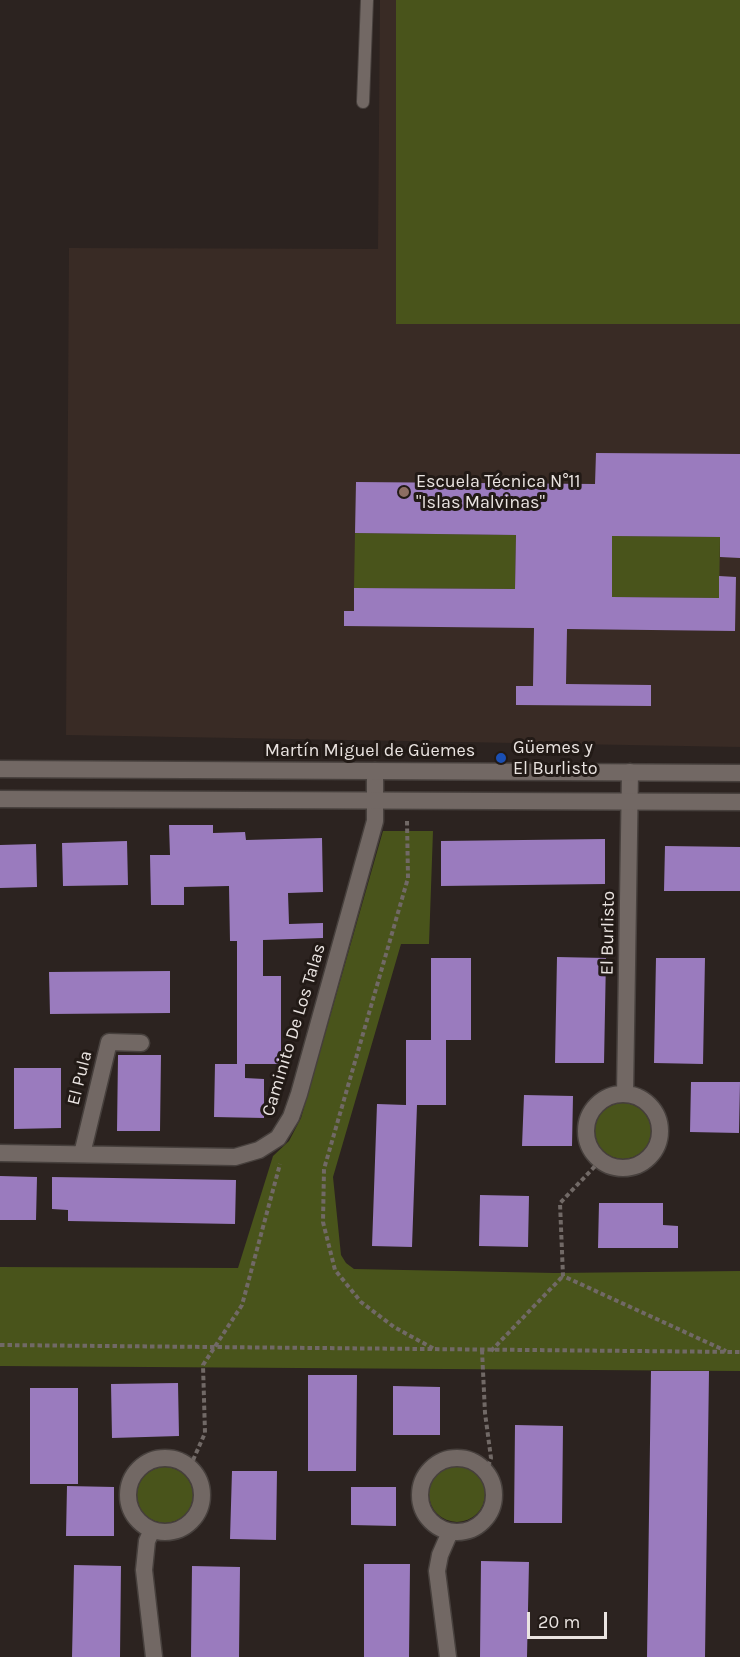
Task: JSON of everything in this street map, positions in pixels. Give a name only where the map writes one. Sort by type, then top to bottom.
[{"type":"street","name":"Martín Miguel de Güemes","points":[[0,769],[740,773]]},
{"type":"street","name":"Caminito De Los Talas","points":[[0,1153],[235,1157],[258,1150],[278,1138],[291,1117],[299,1094],[375,820],[375,771]]},
{"type":"street","name":"El Burlisto","points":[[625,1094],[630,772]]},
{"type":"street","points":[[0,799],[740,802]]},
{"type":"street","name":"El Pula","points":[[82,1154],[109,1042],[141,1043]]},
{"type":"street","points":[[613,1095],[637,1096],[648,1103],[656,1114],[660,1126],[660,1139],[655,1151],[646,1161],[635,1167],[622,1169],[600,1161],[588,1142],[586,1130],[588,1119],[594,1109],[602,1100],[613,1095]]},
{"type":"street","points":[[458,1458],[470,1460],[486,1472],[493,1487],[493,1499],[490,1511],[483,1521],[474,1528],[462,1532],[450,1532],[430,1522],[424,1513],[420,1491],[422,1480],[428,1471],[437,1464],[458,1458]]},
{"type":"street","points":[[155,1459],[179,1460],[190,1467],[198,1477],[202,1490],[202,1502],[197,1514],[188,1524],[177,1530],[164,1532],[152,1530],[142,1524],[129,1505],[130,1482],[136,1472],[144,1464],[155,1459]]},
{"type":"street","points":[[152,1530],[147,1540],[144,1570],[154,1657]]},
{"type":"street","points":[[448,1657],[438,1571],[440,1555],[450,1532]]},
{"type":"lane","points":[[363,102],[367,0]]},
{"type":"path","points":[[407,821],[408,878],[324,1169],[323,1222],[335,1270],[361,1302],[394,1327],[436,1350]]},
{"type":"path","points":[[600,1161],[560,1203],[563,1276],[567,1280],[727,1352]]},
{"type":"path","points":[[190,1467],[205,1433],[203,1368],[206,1359],[243,1305],[280,1163]]},
{"type":"path","points":[[491,1351],[563,1276]]},
{"type":"path","points":[[0,1345],[214,1349],[740,1352]]},
{"type":"path","points":[[482,1350],[484,1413],[491,1458],[486,1472]]},
{"type":"shaded area","name":"Escuela Técnica N°11 \"Islas Malvinas\"","points":[[380,0],[740,0],[740,747],[66,735],[69,248],[378,249]]},
{"type":"green space","points":[[396,0],[740,0],[740,324],[396,324]]},
{"type":"green space","points":[[355,533],[516,535],[515,589],[354,588]]},
{"type":"green space","points":[[612,536],[720,537],[719,598],[612,597]]},
{"type":"green space","points":[[383,831],[433,831],[429,944],[401,944],[333,1177],[341,1255],[346,1263],[354,1269],[555,1273],[740,1271],[740,1371],[0,1366],[0,1267],[238,1268],[273,1156],[289,1141],[301,1118]]},
{"type":"green space","points":[[623,1103],[634,1105],[643,1111],[649,1120],[651,1131],[649,1142],[643,1151],[634,1157],[623,1159],[612,1157],[603,1151],[597,1142],[595,1131],[597,1120],[603,1111],[612,1105]]},
{"type":"green space","points":[[457,1466],[468,1468],[477,1474],[483,1483],[485,1494],[483,1505],[477,1514],[468,1520],[457,1522],[446,1520],[437,1514],[431,1505],[429,1494],[431,1483],[437,1474],[446,1468]]},
{"type":"green space","points":[[165,1467],[176,1469],[185,1475],[191,1484],[193,1495],[191,1506],[185,1515],[176,1521],[165,1523],[154,1521],[145,1515],[139,1506],[137,1495],[139,1484],[145,1475],[154,1469]]},
{"type":"building","points":[[596,453],[740,454],[740,558],[720,557],[720,537],[612,536],[612,597],[719,598],[719,576],[736,577],[735,631],[567,629],[566,684],[651,685],[651,706],[516,705],[516,686],[533,686],[534,628],[344,626],[344,611],[354,611],[354,588],[515,589],[516,535],[355,533],[356,482],[595,484]]},
{"type":"building","points":[[169,825],[213,825],[213,833],[245,832],[246,840],[322,838],[323,892],[288,893],[289,924],[323,923],[323,938],[263,940],[263,976],[281,976],[281,1064],[245,1064],[245,1078],[264,1079],[264,1118],[214,1117],[215,1064],[237,1064],[237,941],[230,941],[229,886],[184,887],[184,905],[151,905],[150,855],[170,855]]},
{"type":"building","points":[[605,839],[605,884],[441,886],[441,841]]},
{"type":"building","points":[[127,841],[128,885],[63,886],[62,843]]},
{"type":"building","points":[[36,844],[37,887],[0,888],[0,845]]},
{"type":"building","points":[[665,846],[740,847],[740,891],[664,891]]},
{"type":"building","points":[[557,957],[606,958],[604,1063],[555,1063]]},
{"type":"building","points":[[431,958],[471,958],[471,1040],[446,1040],[446,1105],[417,1105],[412,1247],[372,1246],[377,1104],[406,1105],[406,1040],[431,1040]]},
{"type":"building","points":[[656,958],[705,958],[703,1064],[654,1063]]},
{"type":"building","points":[[170,971],[170,1013],[50,1014],[49,972]]},
{"type":"building","points":[[118,1055],[161,1055],[160,1131],[117,1131]]},
{"type":"building","points":[[14,1068],[61,1068],[61,1128],[14,1129]]},
{"type":"building","points":[[691,1082],[740,1082],[739,1133],[690,1132]]},
{"type":"building","points":[[524,1095],[573,1096],[572,1146],[522,1146]]},
{"type":"building","points":[[0,1176],[37,1177],[36,1220],[0,1220]]},
{"type":"building","points":[[52,1177],[236,1180],[235,1224],[68,1221],[68,1210],[52,1209]]},
{"type":"building","points":[[480,1195],[529,1196],[528,1247],[479,1246]]},
{"type":"building","points":[[599,1203],[663,1203],[663,1225],[678,1226],[678,1248],[598,1248]]},
{"type":"building","points":[[651,1371],[709,1371],[705,1657],[647,1657]]},
{"type":"building","points":[[308,1375],[357,1375],[356,1471],[308,1471]]},
{"type":"building","points":[[178,1383],[179,1436],[112,1438],[111,1384]]},
{"type":"building","points":[[393,1386],[440,1387],[440,1435],[393,1435]]},
{"type":"building","points":[[30,1388],[78,1388],[78,1484],[30,1484]]},
{"type":"building","points":[[515,1425],[563,1426],[562,1523],[514,1523]]},
{"type":"building","points":[[232,1471],[277,1471],[276,1540],[230,1539]]},
{"type":"building","points":[[67,1486],[114,1487],[114,1536],[66,1536]]},
{"type":"building","points":[[351,1487],[396,1487],[396,1526],[351,1525]]},
{"type":"building","points":[[481,1561],[529,1562],[527,1657],[480,1657]]},
{"type":"building","points":[[364,1564],[410,1564],[409,1657],[364,1657]]},
{"type":"building","points":[[74,1565],[121,1566],[120,1657],[72,1657]]},
{"type":"building","points":[[192,1566],[240,1567],[239,1657],[191,1657]]},
{"type":"place","name":"Escuela Técnica N°11 \"Islas Malvinas\"","points":[[404,492]]},
{"type":"place","name":"Güemes y El Burlisto","points":[[501,758]]}]
